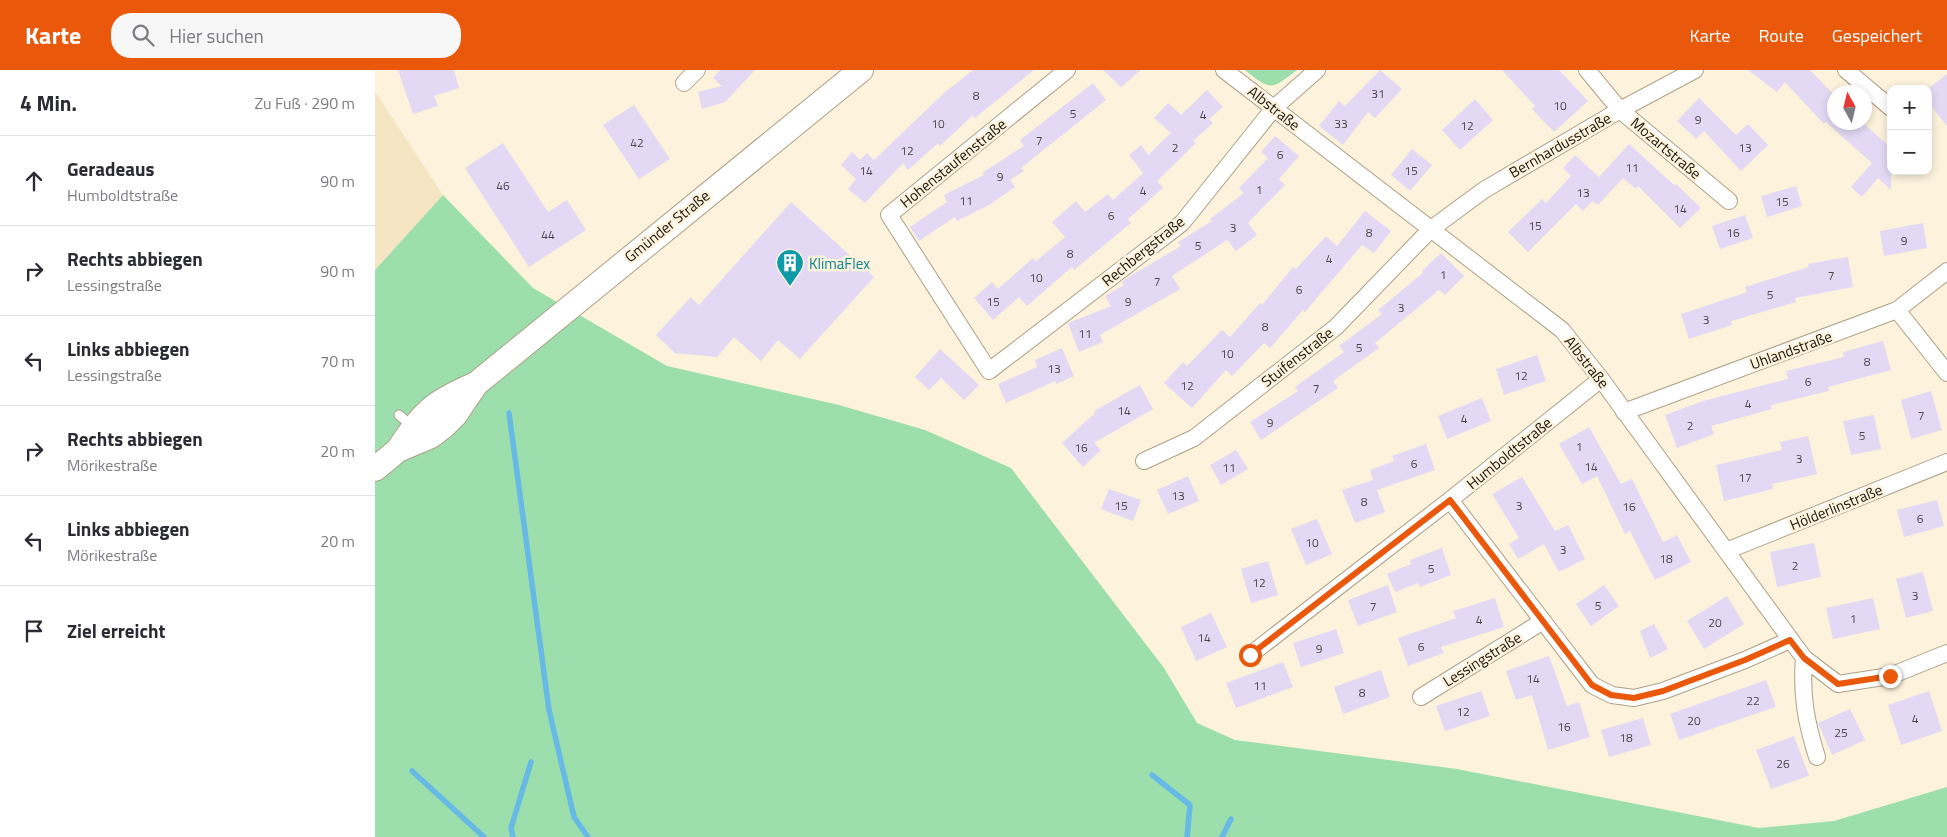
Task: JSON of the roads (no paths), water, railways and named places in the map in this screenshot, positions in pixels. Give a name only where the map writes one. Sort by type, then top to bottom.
[{"type":"street","points":[[684,83],[697,70]]},
{"type":"street","name":"Gmünder Straße","points":[[375,469],[398,450],[412,427],[429,410],[458,408],[476,384],[861,70]]},
{"type":"street","name":"Hohenstaufenstraße","points":[[989,371],[889,215],[1067,70]]},
{"type":"street","name":"Albstraße","points":[[1224,70],[1562,330],[1601,379],[1804,658],[1838,684],[1890,676],[1947,653]]},
{"type":"street","name":"Rechbergstraße","points":[[989,371],[1182,223],[1274,108],[1317,70]]},
{"type":"street","name":"Mozartstraße","points":[[1587,70],[1620,110],[1729,201]]},
{"type":"street","name":"Bernhardusstraße","points":[[1431,229],[1484,190],[1620,110],[1695,70]]},
{"type":"street","points":[[1846,70],[1887,105]]},
{"type":"street","name":"Stuifenstraße","points":[[1144,461],[1194,438],[1336,327],[1431,229]]},
{"type":"street","name":"Uhlandstraße","points":[[1624,412],[1897,310],[1947,270]]},
{"type":"street","points":[[1897,310],[1947,373]]},
{"type":"street","name":"Humboldtstraße","points":[[1250,655],[1450,500],[1601,379]]},
{"type":"street","name":"Hölderlinstraße","points":[[1726,551],[1947,462]]},
{"type":"street","points":[[1450,500],[1592,685],[1611,695],[1634,698],[1672,688],[1790,640]]},
{"type":"street","name":"Lessingstraße","points":[[1421,697],[1543,622]]},
{"type":"street","points":[[1804,658],[1802,682],[1805,719],[1817,757]]},
{"type":"waterway","points":[[509,413],[549,710],[574,817],[588,837]]},
{"type":"waterway","points":[[513,837],[511,828],[531,762]]},
{"type":"waterway","points":[[412,771],[484,837]]},
{"type":"waterway","points":[[1152,775],[1190,805],[1187,837]]},
{"type":"waterway","points":[[1222,837],[1231,819]]},
{"type":"place","name":"KlimaFlex","points":[[790,287]]}]
